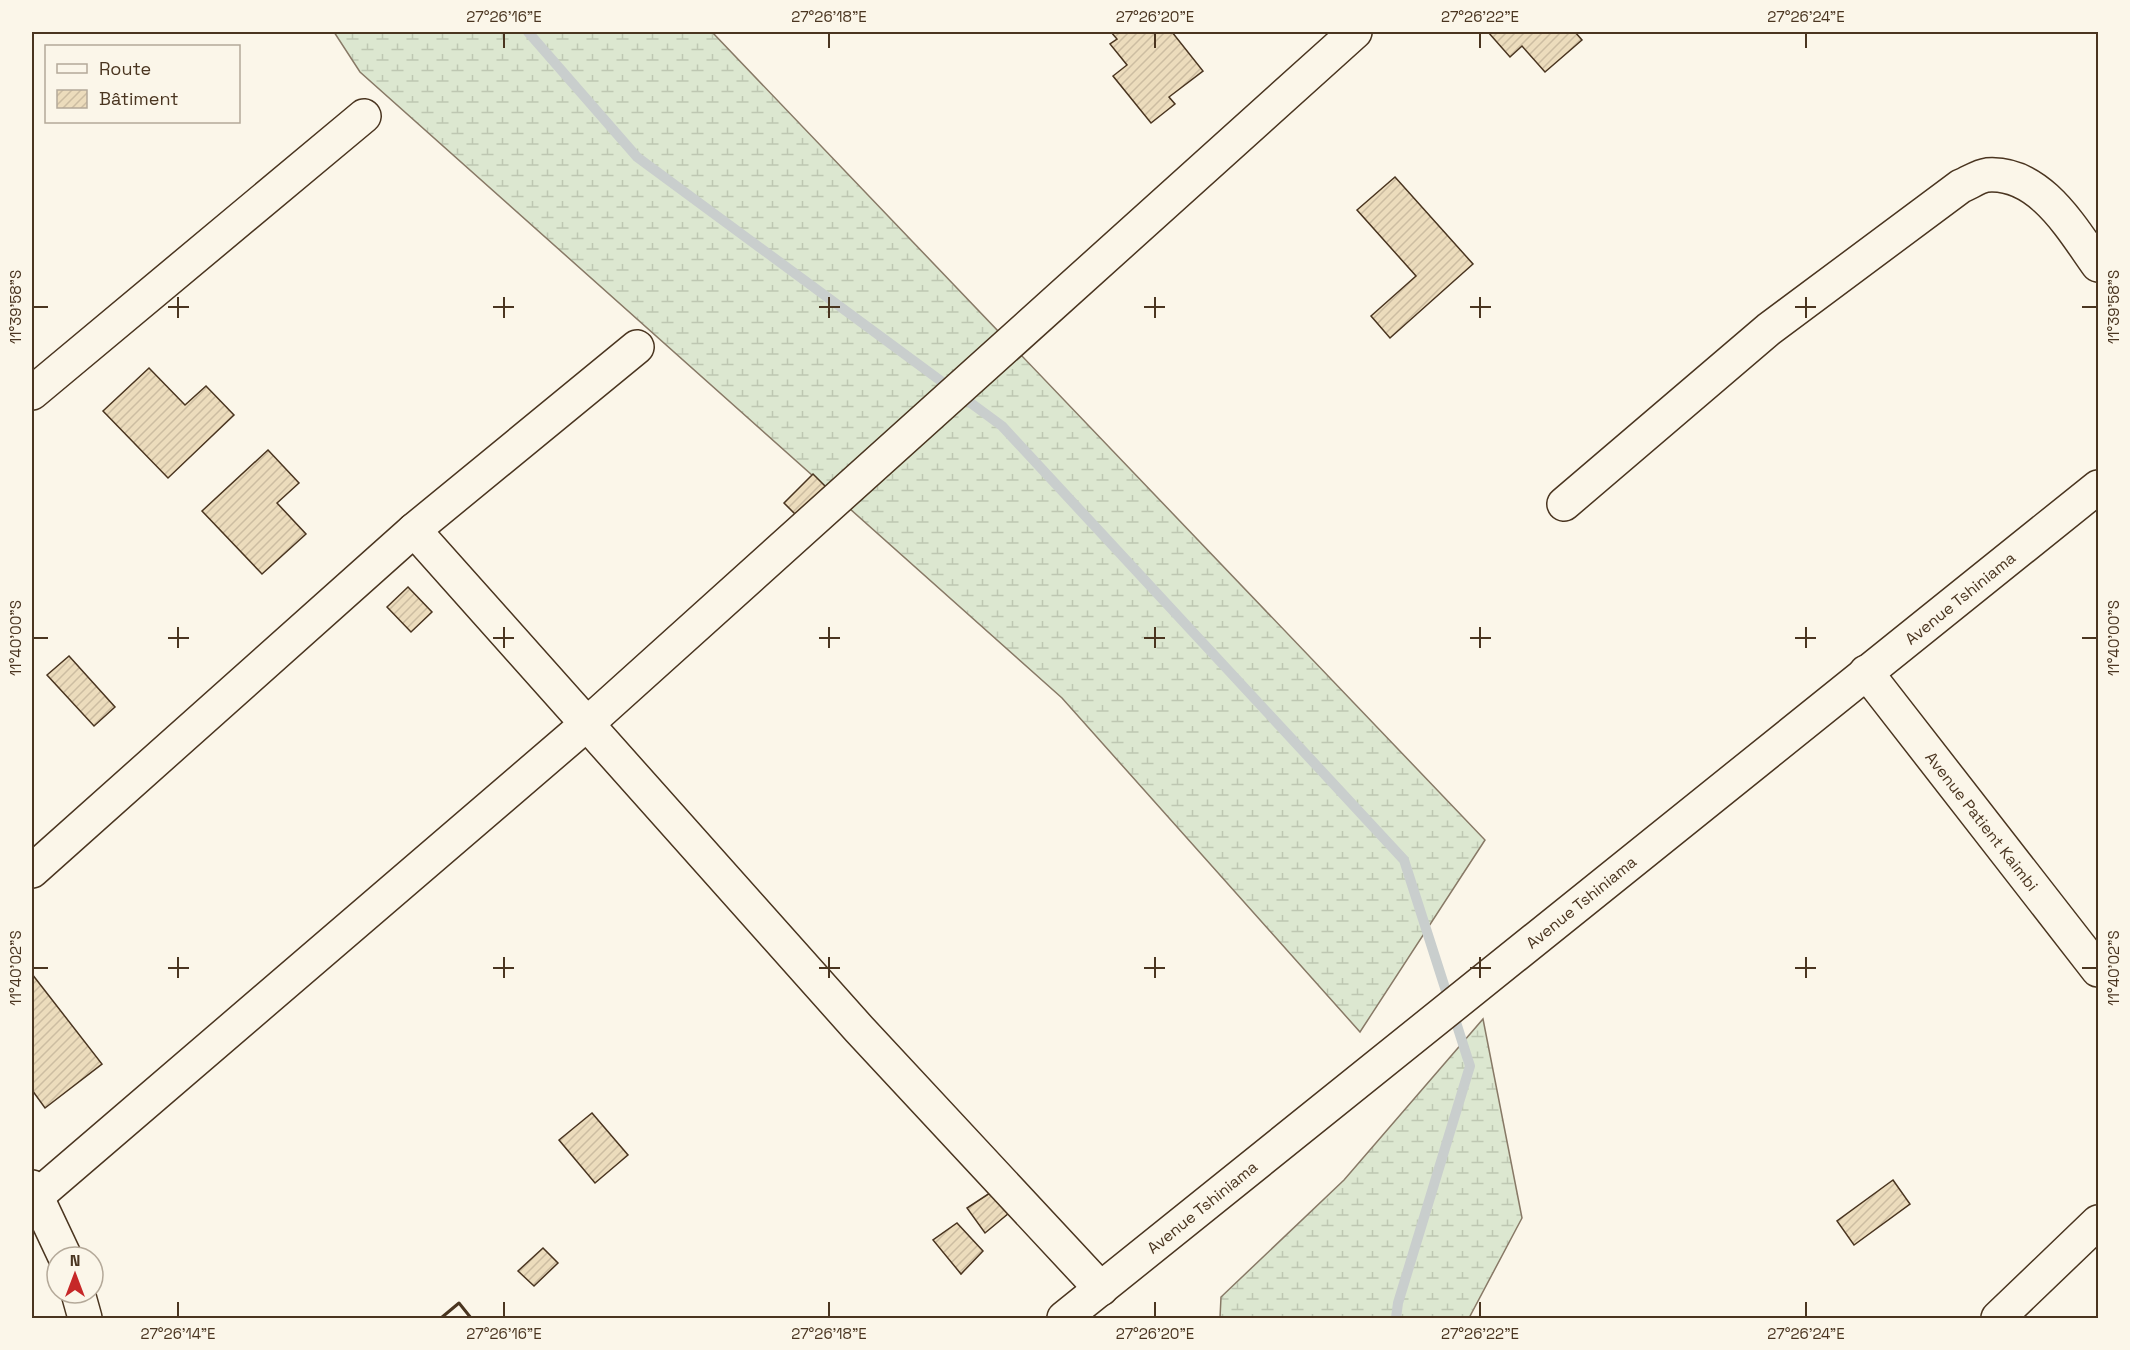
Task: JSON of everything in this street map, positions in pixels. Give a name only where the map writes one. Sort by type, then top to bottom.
[{"type":"street","points":[[59,1245],[34,1192],[588,723],[1355,32]]},
{"type":"street","points":[[32,393],[364,116]]},
{"type":"street","points":[[1564,504],[1769,329],[1961,186],[1987,175],[2022,180],[2057,209],[2098,265]]},
{"type":"street","points":[[32,871],[414,530],[637,347]]},
{"type":"street","name":"Avenue Tshiniama","points":[[1064,1318],[2098,487]]},
{"type":"street","points":[[414,530],[859,1029],[1101,1288]]},
{"type":"street","name":"Avenue Patient Kaimbi","points":[[1866,672],[2098,970]]},
{"type":"street","points":[[1998,1318],[2098,1222]]},
{"type":"green space","points":[[334,32],[712,32],[1485,840],[1360,1032],[1062,698],[360,72]]},
{"type":"green space","points":[[1483,1019],[1522,1218],[1469,1318],[1220,1318],[1221,1297],[1344,1180]]},
{"type":"building","points":[[1111,32],[1172,32],[1203,71],[1169,97],[1175,104],[1151,123],[1113,76],[1127,65],[1110,44],[1117,39]]},
{"type":"building","points":[[1488,32],[1575,32],[1582,40],[1545,72],[1522,46],[1510,57]]},
{"type":"building","points":[[1395,177],[1473,264],[1390,338],[1371,316],[1416,276],[1357,210]]},
{"type":"building","points":[[149,368],[185,405],[206,386],[234,415],[168,478],[103,411]]},
{"type":"building","points":[[268,450],[299,483],[277,503],[306,534],[262,574],[202,511]]},
{"type":"building","points":[[813,474],[830,491],[801,520],[784,503]]},
{"type":"building","points":[[408,587],[432,612],[411,632],[387,607]]},
{"type":"building","points":[[69,656],[115,707],[94,726],[47,675]]},
{"type":"building","points":[[32,974],[102,1064],[45,1108],[32,1090]]},
{"type":"building","points":[[592,1113],[628,1155],[595,1183],[559,1140]]},
{"type":"building","points":[[1893,1180],[1910,1204],[1854,1245],[1837,1221]]},
{"type":"building","points":[[993,1191],[1015,1208],[985,1233],[967,1208]]},
{"type":"building","points":[[957,1223],[983,1251],[961,1274],[933,1240]]},
{"type":"building","points":[[543,1248],[558,1263],[534,1286],[518,1271]]},
{"type":"waterway","points":[[528,32],[637,157],[1002,426],[1404,860],[1470,1066],[1398,1303],[1396,1318]]},
{"type":"wall","points":[[441,1318],[459,1303],[471,1318]]}]
